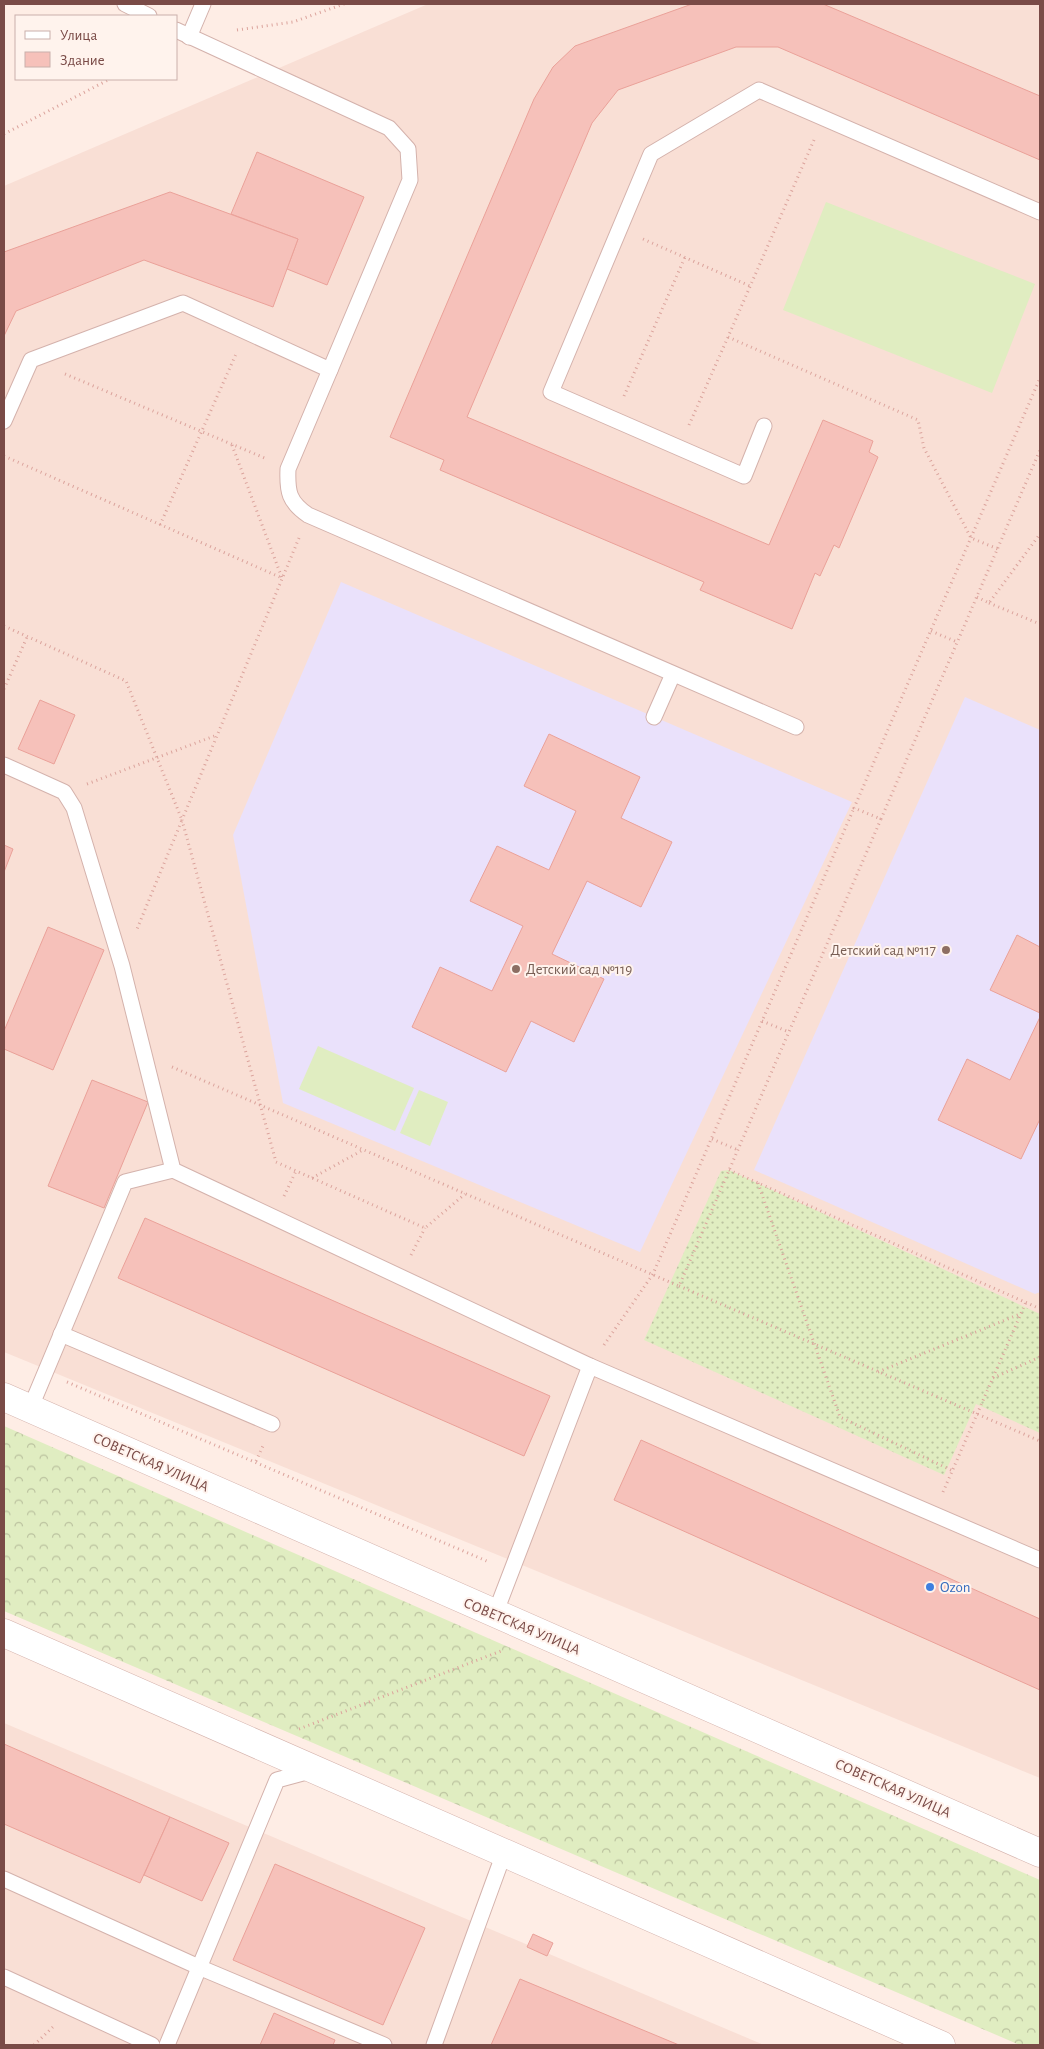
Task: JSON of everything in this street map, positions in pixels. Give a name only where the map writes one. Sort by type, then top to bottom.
[{"type":"street","name":"СОВЕТСКАЯ УЛИЦА","points":[[4,1397],[1040,1853]]},
{"type":"street","points":[[4,1633],[941,2045]]},
{"type":"lane","points":[[124,4],[147,15]]},
{"type":"lane","points":[[203,4],[183,34],[390,128],[408,149],[410,180],[288,469],[287,484],[290,498],[298,508],[308,515],[796,727]]},
{"type":"lane","points":[[764,426],[744,476],[615,418],[550,392],[651,154],[759,90],[1040,212]]},
{"type":"lane","points":[[4,421],[31,360],[183,302],[330,370]]},
{"type":"lane","points":[[654,717],[673,674]]},
{"type":"lane","points":[[4,765],[64,792],[74,808],[122,966],[173,1170]]},
{"type":"lane","points":[[30,1408],[125,1182],[173,1170],[590,1366],[1040,1560]]},
{"type":"lane","points":[[62,1334],[272,1424]]},
{"type":"lane","points":[[495,1614],[590,1366]]},
{"type":"lane","points":[[167,2045],[277,1780],[316,1770]]},
{"type":"lane","points":[[434,2045],[504,1853]]},
{"type":"lane","points":[[4,1879],[200,1968],[384,2045]]},
{"type":"lane","points":[[4,1977],[152,2045]]},
{"type":"path","points":[[236,30],[293,22],[344,4]]},
{"type":"path","points":[[4,134],[108,80]]},
{"type":"path","points":[[679,447],[824,118]]},
{"type":"path","points":[[619,229],[750,286]]},
{"type":"path","points":[[615,418],[685,258]]},
{"type":"path","points":[[160,525],[246,332]]},
{"type":"path","points":[[728,337],[918,420],[924,448],[971,538],[998,549]]},
{"type":"path","points":[[31,360],[288,469]]},
{"type":"path","points":[[590,1366],[653,1274],[1040,378]]},
{"type":"path","points":[[232,444],[282,578]]},
{"type":"path","points":[[679,1286],[1040,450]]},
{"type":"path","points":[[4,456],[282,578]]},
{"type":"path","points":[[122,966],[308,515]]},
{"type":"path","points":[[989,603],[1040,534]]},
{"type":"path","points":[[977,597],[1040,624]]},
{"type":"path","points":[[4,626],[126,681],[182,820],[276,1162],[425,1228]]},
{"type":"path","points":[[931,631],[957,642]]},
{"type":"path","points":[[4,689],[27,637]]},
{"type":"path","points":[[64,792],[218,735]]},
{"type":"path","points":[[854,808],[881,819]]},
{"type":"path","points":[[762,1021],[789,1032]]},
{"type":"path","points":[[144,1055],[1040,1441]]},
{"type":"path","points":[[712,1138],[738,1150]]},
{"type":"path","points":[[312,1178],[363,1150]]},
{"type":"path","points":[[729,1170],[1039,1307]]},
{"type":"path","points":[[758,1183],[840,1417],[952,1471]]},
{"type":"path","points":[[401,1276],[425,1228],[465,1194]]},
{"type":"path","points":[[934,1514],[1026,1302]]},
{"type":"path","points":[[878,1372],[1020,1314]]},
{"type":"path","points":[[992,1378],[1040,1357]]},
{"type":"path","points":[[44,1372],[510,1571]]},
{"type":"path","points":[[299,1730],[502,1651]]},
{"type":"shaded area","points":[[428,4],[1040,4],[1040,1778],[4,1352],[4,186]]},
{"type":"shaded area","name":"Детский сад №119","points":[[341,582],[852,802],[640,1252],[283,1103],[233,835]]},
{"type":"shaded area","name":"Детский сад №117","points":[[965,697],[1040,730],[1040,1292],[1035,1294],[754,1170]]},
{"type":"shaded area","points":[[4,1723],[764,2045],[4,2045]]},
{"type":"green space","points":[[826,202],[1035,284],[992,393],[783,310]]},
{"type":"green space","points":[[318,1046],[414,1088],[395,1131],[299,1089]]},
{"type":"green space","points":[[419,1090],[448,1102],[430,1146],[400,1133]]},
{"type":"green space","points":[[729,1170],[1040,1314],[1040,1433],[976,1404],[944,1475],[644,1340],[721,1171]]},
{"type":"green space","points":[[4,1426],[1040,1880],[1040,2045],[1020,2045],[4,1611]]},
{"type":"building","points":[[692,4],[823,4],[1040,96],[1040,160],[778,47],[736,47],[618,90],[592,123],[467,417],[769,545],[823,420],[873,441],[869,452],[878,457],[839,548],[834,545],[820,576],[815,573],[792,629],[700,590],[704,582],[440,470],[444,460],[390,437],[534,99],[553,67],[575,46]]},
{"type":"building","points":[[257,152],[364,197],[327,285],[287,269],[298,239],[231,214]]},
{"type":"building","points":[[170,192],[298,239],[273,307],[144,260],[16,311],[4,336],[4,252]]},
{"type":"building","points":[[40,700],[75,715],[54,764],[18,749]]},
{"type":"building","points":[[549,734],[640,777],[621,818],[672,842],[641,907],[587,881],[552,954],[604,979],[574,1042],[531,1021],[506,1072],[412,1027],[440,967],[492,991],[523,926],[470,901],[497,846],[549,870],[576,811],[524,786]]},
{"type":"building","points":[[4,845],[13,849],[4,872]]},
{"type":"building","points":[[48,927],[104,950],[53,1070],[4,1049],[4,1031]]},
{"type":"building","points":[[1017,935],[1040,947],[1040,1013],[990,990]]},
{"type":"building","points":[[1040,1017],[1040,1119],[1021,1159],[938,1120],[967,1059],[1010,1080]]},
{"type":"building","points":[[92,1080],[148,1102],[104,1208],[48,1186]]},
{"type":"building","points":[[145,1218],[550,1396],[524,1456],[118,1278]]},
{"type":"building","points":[[641,1440],[1040,1619],[1040,1690],[614,1500]]},
{"type":"building","points":[[4,1744],[170,1817],[140,1883],[4,1824]]},
{"type":"building","points":[[170,1817],[229,1843],[202,1901],[144,1875]]},
{"type":"building","points":[[275,1864],[425,1928],[383,2025],[233,1960]]},
{"type":"building","points":[[533,1934],[553,1943],[547,1956],[527,1947]]},
{"type":"building","points":[[520,1979],[679,2045],[491,2045]]},
{"type":"building","points":[[274,2013],[335,2040],[333,2045],[260,2045]]},
{"type":"place","name":"Детский сад №117","points":[[946,950]]},
{"type":"place","name":"Детский сад №119","points":[[516,969]]},
{"type":"place","name":"Ozon","points":[[930,1587]]}]
